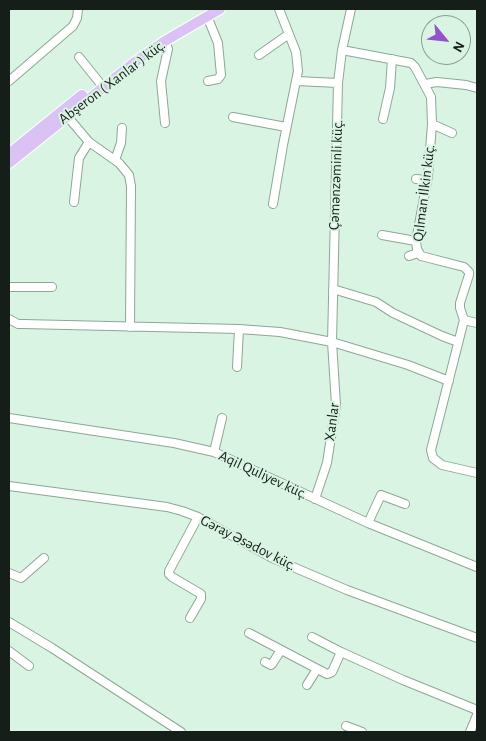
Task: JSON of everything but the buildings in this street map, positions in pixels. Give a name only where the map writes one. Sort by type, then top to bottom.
[{"type":"main road","name":"Abşeron ( Xanlar ) küç.","points":[[9,164],[65,113],[206,13],[220,9]]},
{"type":"main road","points":[[9,154],[65,113],[99,82],[158,38],[206,13]]},
{"type":"street","points":[[9,81],[68,31],[77,18],[78,9]]},
{"type":"street","points":[[273,204],[286,127],[297,80],[298,63],[296,52],[279,9]]},
{"type":"street","name":"Çəmənzəminli küç.","points":[[332,342],[338,83],[342,50],[351,9]]},
{"type":"street","points":[[206,13],[218,43],[221,74],[218,79],[208,81]]},
{"type":"street","points":[[259,55],[289,34]]},
{"type":"street","points":[[165,41],[168,49],[162,82],[165,123]]},
{"type":"street","name":"Qılman İlkin küç.","points":[[342,50],[412,63],[432,100],[427,180],[416,241],[418,253],[425,258],[464,267],[469,272],[469,278],[460,303],[464,320],[431,450],[432,458],[442,466],[477,473]]},
{"type":"street","points":[[79,57],[99,82]]},
{"type":"street","points":[[383,119],[390,88],[392,59]]},
{"type":"street","points":[[297,80],[338,83]]},
{"type":"street","points":[[425,84],[437,82],[477,88]]},
{"type":"street","points":[[65,113],[88,142],[126,169],[129,175],[131,186],[130,327]]},
{"type":"street","points":[[233,117],[286,127]]},
{"type":"street","points":[[432,124],[452,133]]},
{"type":"street","points":[[114,160],[122,143],[122,128]]},
{"type":"street","points":[[74,202],[79,158],[88,142]]},
{"type":"street","points":[[416,179],[427,180]]},
{"type":"street","points":[[382,235],[416,241]]},
{"type":"street","points":[[409,256],[418,253]]},
{"type":"street","points":[[9,287],[52,287]]},
{"type":"street","points":[[333,289],[376,302],[393,313],[458,342]]},
{"type":"street","points":[[9,319],[18,324],[272,331],[332,342],[408,365],[448,381]]},
{"type":"street","points":[[464,320],[477,324]]},
{"type":"street","points":[[236,367],[239,329]]},
{"type":"street","name":"Xanlar","points":[[315,499],[327,463],[336,405],[332,342]]},
{"type":"street","name":"Aqil Quliyev küç.","points":[[9,418],[174,443],[225,455],[368,523],[477,567]]},
{"type":"street","points":[[214,452],[222,418]]},
{"type":"street","name":"Gəray Əsədov küç.","points":[[9,486],[167,507],[198,517],[272,558],[347,590],[477,638]]},
{"type":"street","points":[[368,523],[381,496],[385,495],[405,504]]},
{"type":"street","points":[[190,618],[201,599],[201,594],[172,577],[169,571],[198,517]]},
{"type":"street","points":[[9,573],[20,578],[44,558]]},
{"type":"street","points":[[9,622],[180,732]]},
{"type":"street","points":[[250,633],[327,674],[330,674],[341,652]]},
{"type":"street","points":[[312,637],[402,680],[477,710]]},
{"type":"street","points":[[265,662],[271,665],[281,650]]},
{"type":"street","points":[[9,651],[29,666]]},
{"type":"street","points":[[307,685],[317,669]]},
{"type":"street","points":[[470,732],[477,715]]},
{"type":"street","points":[[346,726],[362,732]]},
{"type":"waterway","points":[[475,732],[477,727]]}]
